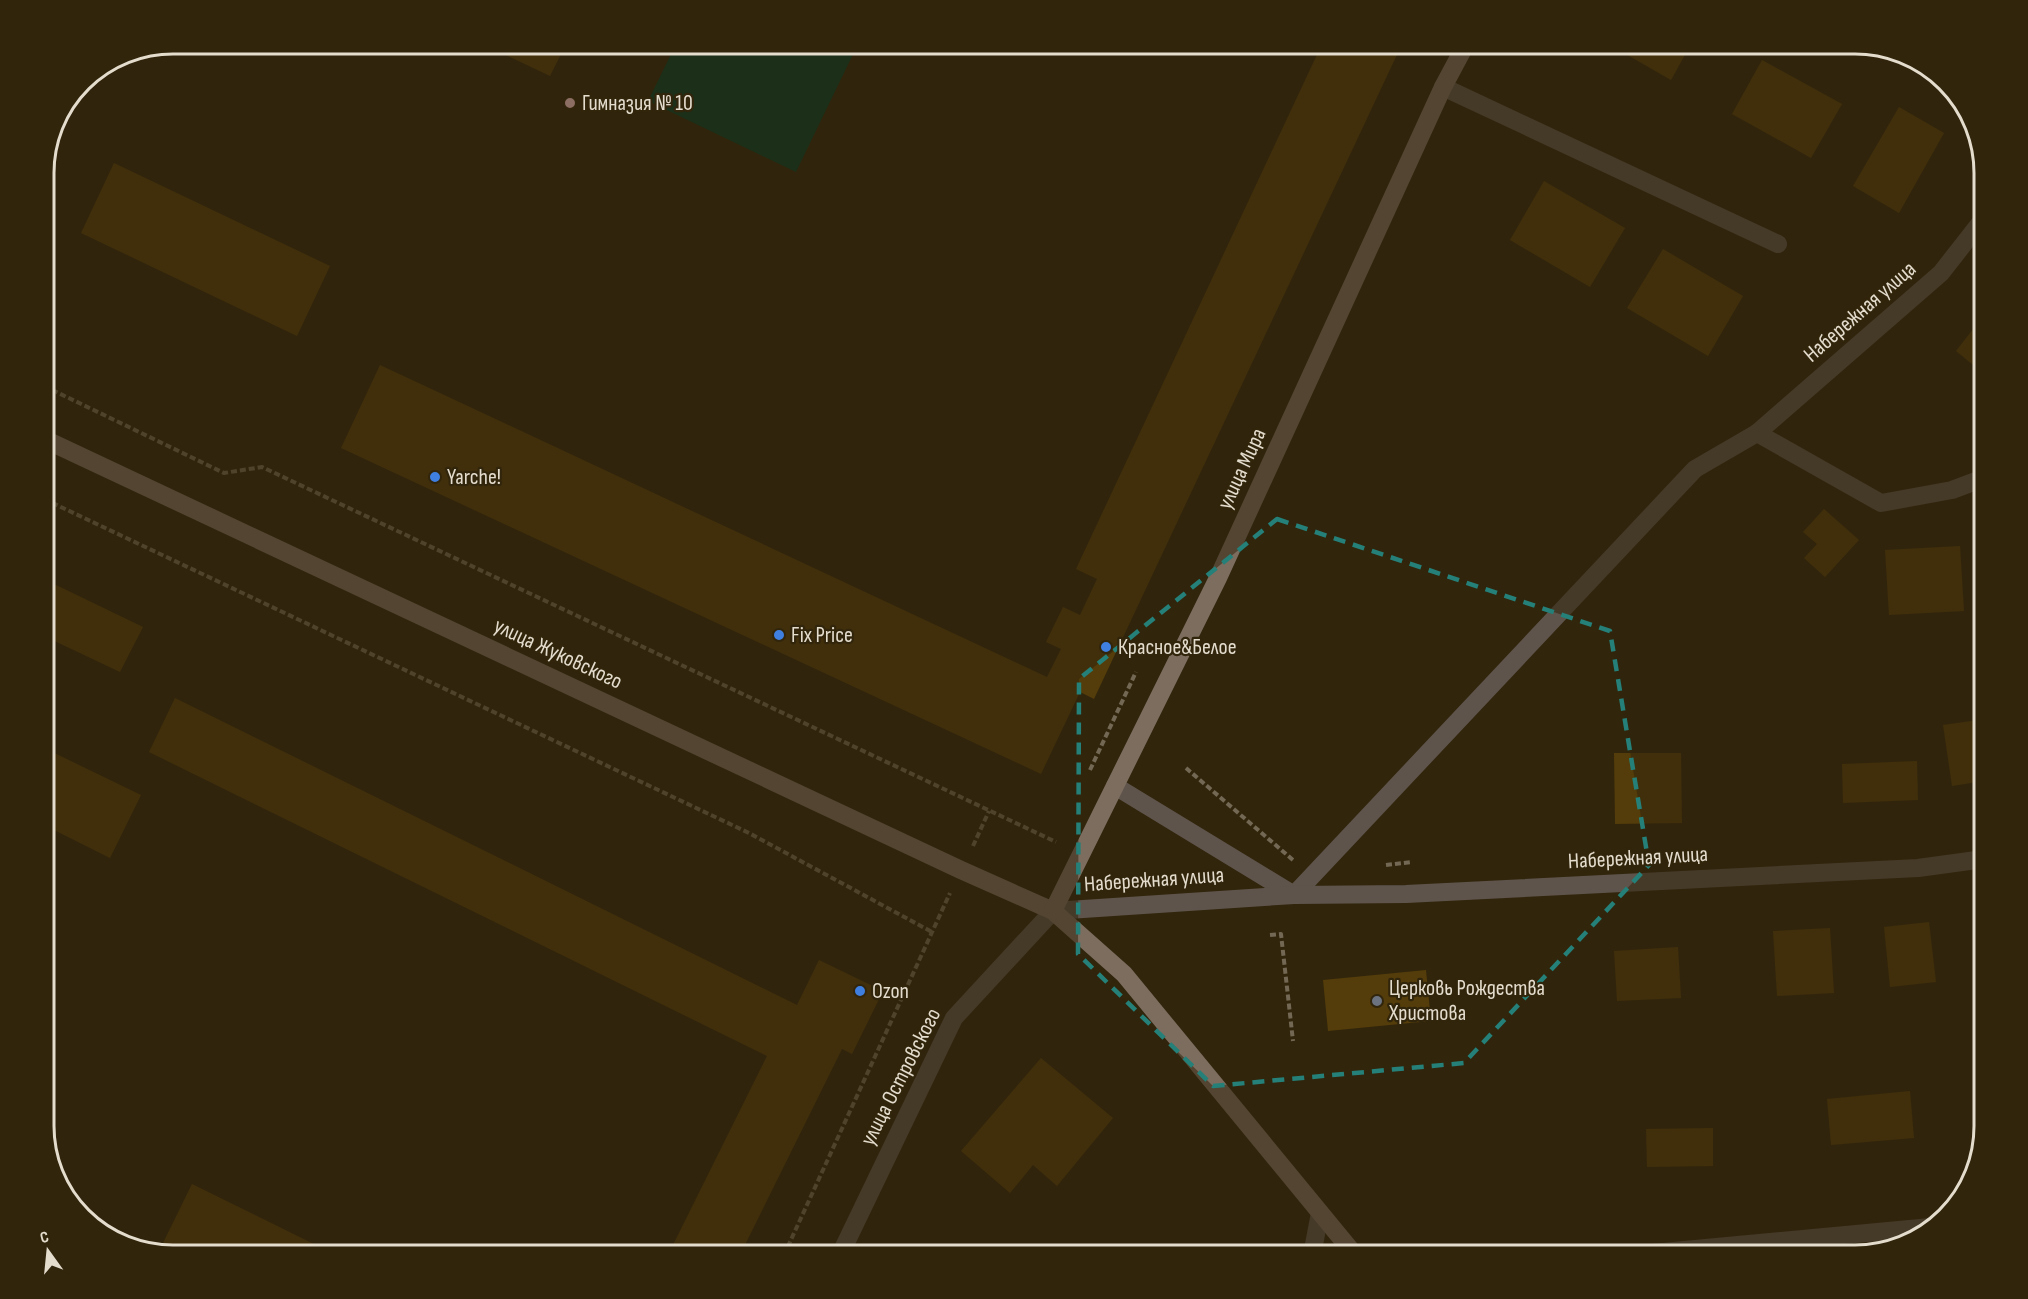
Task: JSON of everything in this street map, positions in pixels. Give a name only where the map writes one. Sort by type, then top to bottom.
[{"type":"street","name":"улица Мира","points":[[1053,911],[1218,578],[1443,87],[1461,54]]},
{"type":"street","points":[[1443,87],[1778,244]]},
{"type":"street","name":"Набережная улица","points":[[1294,895],[1695,469],[1756,433],[1941,273],[1974,231]]},
{"type":"street","points":[[1756,433],[1881,503],[1952,490],[1974,482]]},
{"type":"street","name":"улица Жуковского","points":[[54,444],[961,870],[1053,911],[1124,974],[1346,1245]]},
{"type":"street","points":[[1115,786],[1294,895]]},
{"type":"street","name":"Набережная улица","points":[[1053,911],[1294,895],[1406,894],[1918,868],[1974,860]]},
{"type":"street","name":"улица Островского","points":[[845,1245],[954,1018],[1053,911]]},
{"type":"street","points":[[1314,1245],[1320,1213]]},
{"type":"street","points":[[1745,1245],[1915,1229]]},
{"type":"path","points":[[54,391],[224,473],[262,467],[1056,843],[1059,835]]},
{"type":"path","points":[[54,504],[749,833],[932,932]]},
{"type":"path","points":[[1087,778],[1136,672]]},
{"type":"path","points":[[1186,768],[1301,866]]},
{"type":"path","points":[[789,1245],[989,811]]},
{"type":"path","points":[[1270,935],[1281,934],[1293,1041]]},
{"type":"highlighted area","points":[[1277,519],[1610,631],[1649,865],[1464,1063],[1213,1086],[1078,954],[1079,679]]},
{"type":"green space","points":[[671,54],[853,54],[796,172],[648,101]]},
{"type":"building","points":[[504,54],[561,54],[550,76]]},
{"type":"building","points":[[1317,54],[1397,54],[1094,699],[1080,692],[1041,774],[341,448],[380,365],[1047,677],[1061,649],[1046,642],[1063,607],[1080,615],[1097,579],[1076,569]]},
{"type":"building","points":[[1626,54],[1685,54],[1671,80]]},
{"type":"building","points":[[1762,60],[1842,104],[1811,158],[1732,114]]},
{"type":"building","points":[[1899,107],[1944,133],[1899,213],[1853,186]]},
{"type":"building","points":[[114,163],[330,266],[297,336],[81,233]]},
{"type":"building","points":[[1544,181],[1625,228],[1590,287],[1510,240]]},
{"type":"building","points":[[1663,249],[1743,296],[1708,356],[1627,308]]},
{"type":"building","points":[[1974,328],[1974,366],[1956,351]]},
{"type":"building","points":[[1824,509],[1859,540],[1825,577],[1804,558],[1817,544],[1803,532]]},
{"type":"building","points":[[1960,546],[1964,611],[1889,615],[1885,550]]},
{"type":"building","points":[[54,584],[143,627],[120,672],[54,641]]},
{"type":"building","points":[[175,698],[797,1005],[819,960],[883,991],[852,1054],[842,1049],[745,1245],[673,1245],[767,1056],[149,752]]},
{"type":"building","points":[[1974,721],[1974,783],[1952,786],[1943,725]]},
{"type":"building","points":[[54,753],[141,795],[110,858],[54,830]]},
{"type":"building","points":[[1614,753],[1681,753],[1682,823],[1615,824]]},
{"type":"building","points":[[1917,761],[1918,800],[1843,803],[1842,764]]},
{"type":"building","points":[[1929,922],[1936,982],[1890,987],[1884,927]]},
{"type":"building","points":[[1830,928],[1834,993],[1777,996],[1773,931]]},
{"type":"building","points":[[1678,947],[1681,998],[1617,1001],[1614,951]]},
{"type":"building","name":"Церковь Рождества Христова","points":[[1426,970],[1431,1021],[1328,1031],[1323,980]]},
{"type":"building","points":[[1041,1058],[1113,1118],[1057,1186],[1033,1165],[1010,1193],[961,1151]]},
{"type":"building","points":[[1910,1091],[1914,1138],[1831,1145],[1827,1099]]},
{"type":"building","points":[[1713,1128],[1713,1166],[1647,1167],[1646,1129]]},
{"type":"building","points":[[192,1184],[316,1245],[173,1245],[163,1243]]},
{"type":"place","name":"Гимназия № 10","points":[[570,103]]},
{"type":"place","name":"Yarche!","points":[[435,477]]},
{"type":"place","name":"Fix Price","points":[[779,635]]},
{"type":"place","name":"Красное&Белое","points":[[1106,647]]},
{"type":"place","name":"Ozon","points":[[860,991]]},
{"type":"place","name":"Церковь Рождества Христова","points":[[1377,1001]]}]
